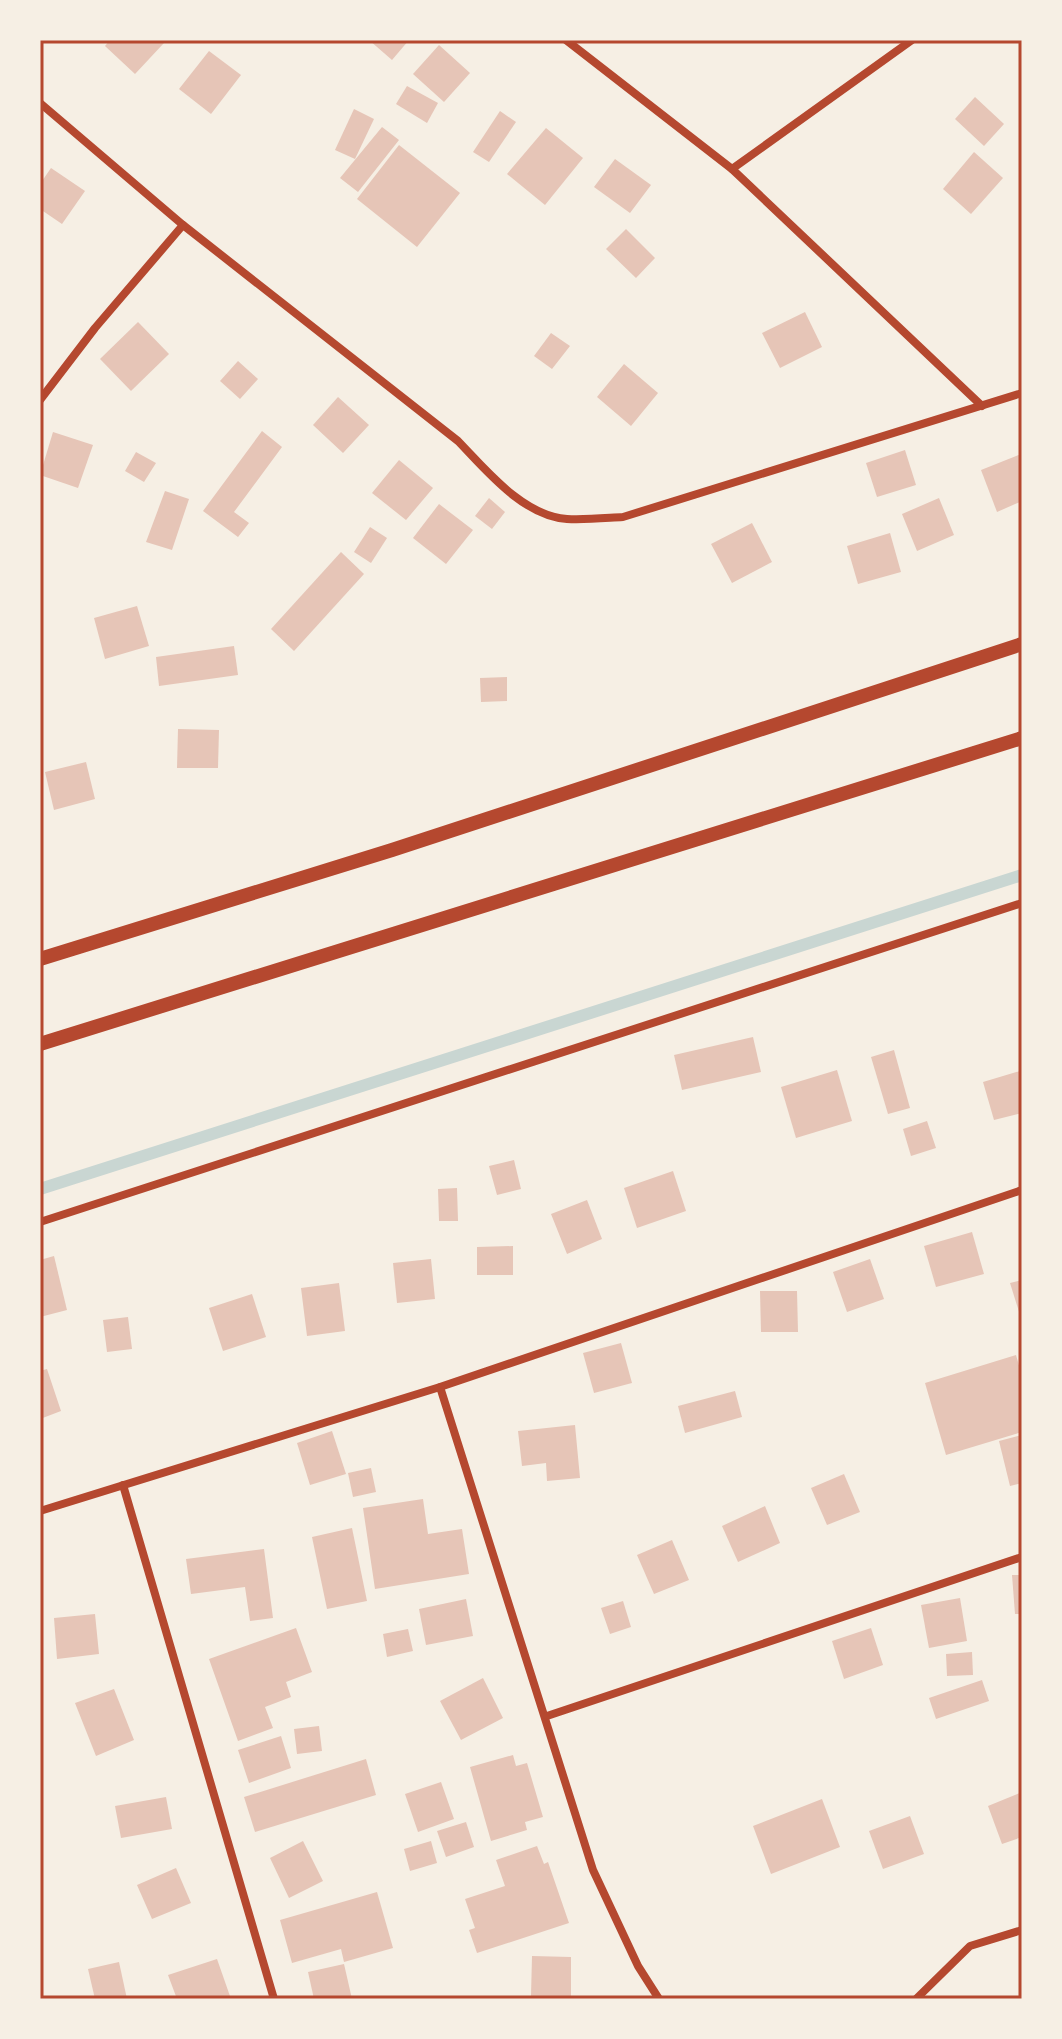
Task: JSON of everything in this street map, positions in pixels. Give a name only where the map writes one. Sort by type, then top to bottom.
[{"type":"street","points":[[566,40],[732,169],[982,406]]},
{"type":"street","points":[[732,169],[912,40]]},
{"type":"street","points":[[40,103],[183,225],[458,441],[497,482],[527,504],[564,519],[623,517],[1022,393]]},
{"type":"street","points":[[40,400],[95,328],[183,225]]},
{"type":"street","points":[[40,959],[392,850],[1022,644]]},
{"type":"street","points":[[40,1044],[1022,738]]},
{"type":"street","points":[[40,1222],[1022,903]]},
{"type":"street","points":[[40,1511],[440,1387],[1022,1190]]},
{"type":"street","points":[[440,1387],[547,1716],[593,1870],[638,1966],[659,1999]]},
{"type":"street","points":[[123,1485],[274,1999]]},
{"type":"street","points":[[547,1716],[1022,1557]]},
{"type":"street","points":[[916,1999],[970,1946],[1022,1930]]},
{"type":"building","points":[[110,40],[162,40],[164,43],[135,74],[105,46]]},
{"type":"building","points":[[369,40],[409,40],[392,60]]},
{"type":"building","points":[[439,45],[470,73],[444,102],[413,74]]},
{"type":"building","points":[[209,51],[241,75],[211,114],[179,89]]},
{"type":"building","points":[[407,86],[438,103],[427,123],[396,104]]},
{"type":"building","points":[[975,97],[1004,124],[984,146],[955,119]]},
{"type":"building","points":[[354,109],[374,119],[355,159],[335,150]]},
{"type":"building","points":[[500,111],[516,122],[489,162],[473,152]]},
{"type":"building","points":[[382,127],[399,140],[358,192],[340,178]]},
{"type":"building","points":[[546,128],[583,158],[545,205],[507,174]]},
{"type":"building","points":[[399,145],[460,193],[417,247],[357,199]]},
{"type":"building","points":[[974,152],[1003,178],[971,214],[943,189]]},
{"type":"building","points":[[615,159],[651,185],[630,213],[594,187]]},
{"type":"building","points":[[51,168],[85,191],[62,224],[40,209],[40,184]]},
{"type":"building","points":[[626,229],[655,258],[636,278],[606,249]]},
{"type":"building","points":[[805,312],[822,347],[780,368],[762,333]]},
{"type":"building","points":[[138,322],[169,354],[131,391],[100,359]]},
{"type":"building","points":[[551,333],[570,346],[552,369],[534,356]]},
{"type":"building","points":[[238,361],[258,379],[240,399],[220,381]]},
{"type":"building","points":[[624,364],[658,393],[631,426],[597,397]]},
{"type":"building","points":[[338,397],[369,425],[343,453],[313,425]]},
{"type":"building","points":[[262,431],[282,447],[234,512],[249,523],[238,537],[203,511]]},
{"type":"building","points":[[53,432],[93,445],[78,488],[40,475]]},
{"type":"building","points":[[905,450],[916,485],[877,497],[866,463]]},
{"type":"building","points":[[136,452],[156,463],[144,482],[125,471]]},
{"type":"building","points":[[1021,454],[1022,501],[997,512],[981,470]]},
{"type":"building","points":[[399,460],[433,488],[406,520],[372,493]]},
{"type":"building","points":[[165,491],[189,499],[172,550],[146,542]]},
{"type":"building","points":[[489,498],[505,512],[492,529],[475,516]]},
{"type":"building","points":[[939,498],[954,535],[917,551],[902,514]]},
{"type":"building","points":[[439,504],[473,530],[446,564],[413,538]]},
{"type":"building","points":[[752,523],[772,562],[732,583],[711,544]]},
{"type":"building","points":[[370,527],[387,538],[371,563],[354,552]]},
{"type":"building","points":[[890,533],[901,572],[858,584],[847,546]]},
{"type":"building","points":[[341,552],[364,574],[294,651],[271,629]]},
{"type":"building","points":[[137,606],[149,646],[105,659],[94,618]]},
{"type":"building","points":[[234,646],[238,675],[159,686],[156,657]]},
{"type":"building","points":[[507,677],[507,701],[481,702],[480,678]]},
{"type":"building","points":[[178,729],[219,730],[218,768],[177,768]]},
{"type":"building","points":[[86,762],[95,799],[54,810],[45,772]]},
{"type":"building","points":[[753,1037],[761,1072],[682,1090],[674,1055]]},
{"type":"building","points":[[894,1050],[910,1108],[888,1114],[871,1057]]},
{"type":"building","points":[[837,1070],[852,1121],[796,1138],[781,1087]]},
{"type":"building","points":[[1020,1071],[1022,1113],[994,1120],[983,1082]]},
{"type":"building","points":[[927,1121],[936,1148],[911,1156],[903,1129]]},
{"type":"building","points":[[514,1160],[521,1189],[497,1195],[489,1166]]},
{"type":"building","points":[[673,1171],[686,1211],[637,1228],[624,1188]]},
{"type":"building","points":[[457,1188],[458,1221],[439,1221],[438,1189]]},
{"type":"building","points":[[587,1200],[602,1239],[567,1254],[551,1214]]},
{"type":"building","points":[[972,1232],[984,1274],[936,1287],[924,1246]]},
{"type":"building","points":[[513,1246],[513,1275],[477,1275],[477,1247]]},
{"type":"building","points":[[54,1256],[67,1310],[40,1317],[40,1260]]},
{"type":"building","points":[[431,1259],[435,1299],[397,1303],[393,1263]]},
{"type":"building","points":[[870,1259],[884,1299],[847,1312],[833,1272]]},
{"type":"building","points":[[1022,1280],[1022,1318],[1021,1318],[1010,1283]]},
{"type":"building","points":[[339,1283],[345,1331],[307,1336],[301,1288]]},
{"type":"building","points":[[760,1291],[797,1291],[798,1332],[761,1332]]},
{"type":"building","points":[[252,1294],[266,1337],[223,1351],[209,1308]]},
{"type":"building","points":[[128,1317],[132,1349],[107,1352],[103,1320]]},
{"type":"building","points":[[621,1343],[632,1383],[594,1393],[583,1353]]},
{"type":"building","points":[[1016,1355],[1022,1376],[1022,1432],[946,1455],[925,1383]]},
{"type":"building","points":[[47,1369],[61,1411],[40,1419],[40,1371]]},
{"type":"building","points":[[735,1391],[742,1417],[685,1433],[678,1406]]},
{"type":"building","points":[[575,1425],[580,1478],[547,1481],[546,1463],[522,1466],[518,1431]]},
{"type":"building","points":[[332,1431],[346,1474],[310,1485],[297,1443]]},
{"type":"building","points":[[1022,1435],[1022,1483],[1010,1486],[999,1441]]},
{"type":"building","points":[[371,1468],[376,1492],[353,1497],[348,1473]]},
{"type":"building","points":[[844,1474],[860,1512],[827,1525],[811,1488]]},
{"type":"building","points":[[423,1499],[428,1534],[462,1529],[469,1574],[375,1589],[363,1508]]},
{"type":"building","points":[[765,1506],[780,1543],[738,1562],[722,1526]]},
{"type":"building","points":[[352,1528],[367,1601],[327,1609],[312,1537]]},
{"type":"building","points":[[672,1540],[689,1580],[654,1594],[637,1555]]},
{"type":"building","points":[[264,1549],[273,1618],[250,1621],[245,1587],[191,1594],[186,1559]]},
{"type":"building","points":[[1012,1575],[1022,1575],[1022,1614],[1015,1614]]},
{"type":"building","points":[[960,1598],[967,1641],[929,1648],[921,1605]]},
{"type":"building","points":[[466,1599],[473,1636],[426,1645],[419,1609]]},
{"type":"building","points":[[623,1601],[631,1627],[610,1634],[601,1608]]},
{"type":"building","points":[[95,1614],[99,1654],[57,1659],[54,1618]]},
{"type":"building","points":[[296,1628],[312,1672],[286,1682],[291,1697],[265,1707],[273,1728],[238,1741],[209,1659]]},
{"type":"building","points":[[871,1628],[883,1665],[844,1679],[832,1641]]},
{"type":"building","points":[[408,1629],[413,1651],[387,1657],[383,1634]]},
{"type":"building","points":[[972,1652],[973,1675],[947,1676],[946,1654]]},
{"type":"building","points":[[483,1678],[503,1718],[461,1740],[440,1701]]},
{"type":"building","points":[[982,1680],[989,1701],[936,1719],[929,1698]]},
{"type":"building","points":[[114,1689],[134,1740],[96,1756],[75,1703]]},
{"type":"building","points":[[319,1726],[322,1751],[297,1754],[294,1729]]},
{"type":"building","points":[[281,1736],[291,1768],[249,1783],[238,1750]]},
{"type":"building","points":[[513,1755],[516,1766],[527,1763],[543,1817],[525,1822],[527,1830],[491,1841],[470,1767]]},
{"type":"building","points":[[366,1759],[376,1795],[255,1832],[244,1797]]},
{"type":"building","points":[[441,1782],[454,1819],[418,1832],[405,1794]]},
{"type":"building","points":[[1022,1792],[1022,1837],[1002,1844],[988,1806]]},
{"type":"building","points":[[166,1797],[172,1829],[121,1838],[115,1806]]},
{"type":"building","points":[[822,1799],[840,1847],[771,1874],[753,1826]]},
{"type":"building","points":[[910,1816],[924,1854],[883,1869],[869,1831]]},
{"type":"building","points":[[466,1822],[474,1847],[446,1857],[437,1831]]},
{"type":"building","points":[[303,1841],[323,1881],[289,1898],[270,1858]]},
{"type":"building","points":[[431,1841],[437,1863],[410,1871],[404,1849]]},
{"type":"building","points":[[537,1846],[544,1864],[548,1862],[569,1923],[477,1953],[469,1930],[475,1928],[465,1899],[505,1886],[496,1860]]},
{"type":"building","points":[[176,1868],[191,1903],[152,1919],[137,1885]]},
{"type":"building","points":[[377,1892],[393,1948],[344,1962],[341,1949],[292,1963],[280,1920]]},
{"type":"building","points":[[532,1956],[571,1957],[571,1996],[531,1996]]},
{"type":"building","points":[[217,1959],[231,1999],[177,1999],[168,1975]]},
{"type":"building","points":[[119,1962],[127,1999],[95,1999],[88,1969]]},
{"type":"building","points":[[344,1964],[352,1999],[314,1999],[308,1972]]},
{"type":"waterway","points":[[40,1189],[1022,875]]}]
